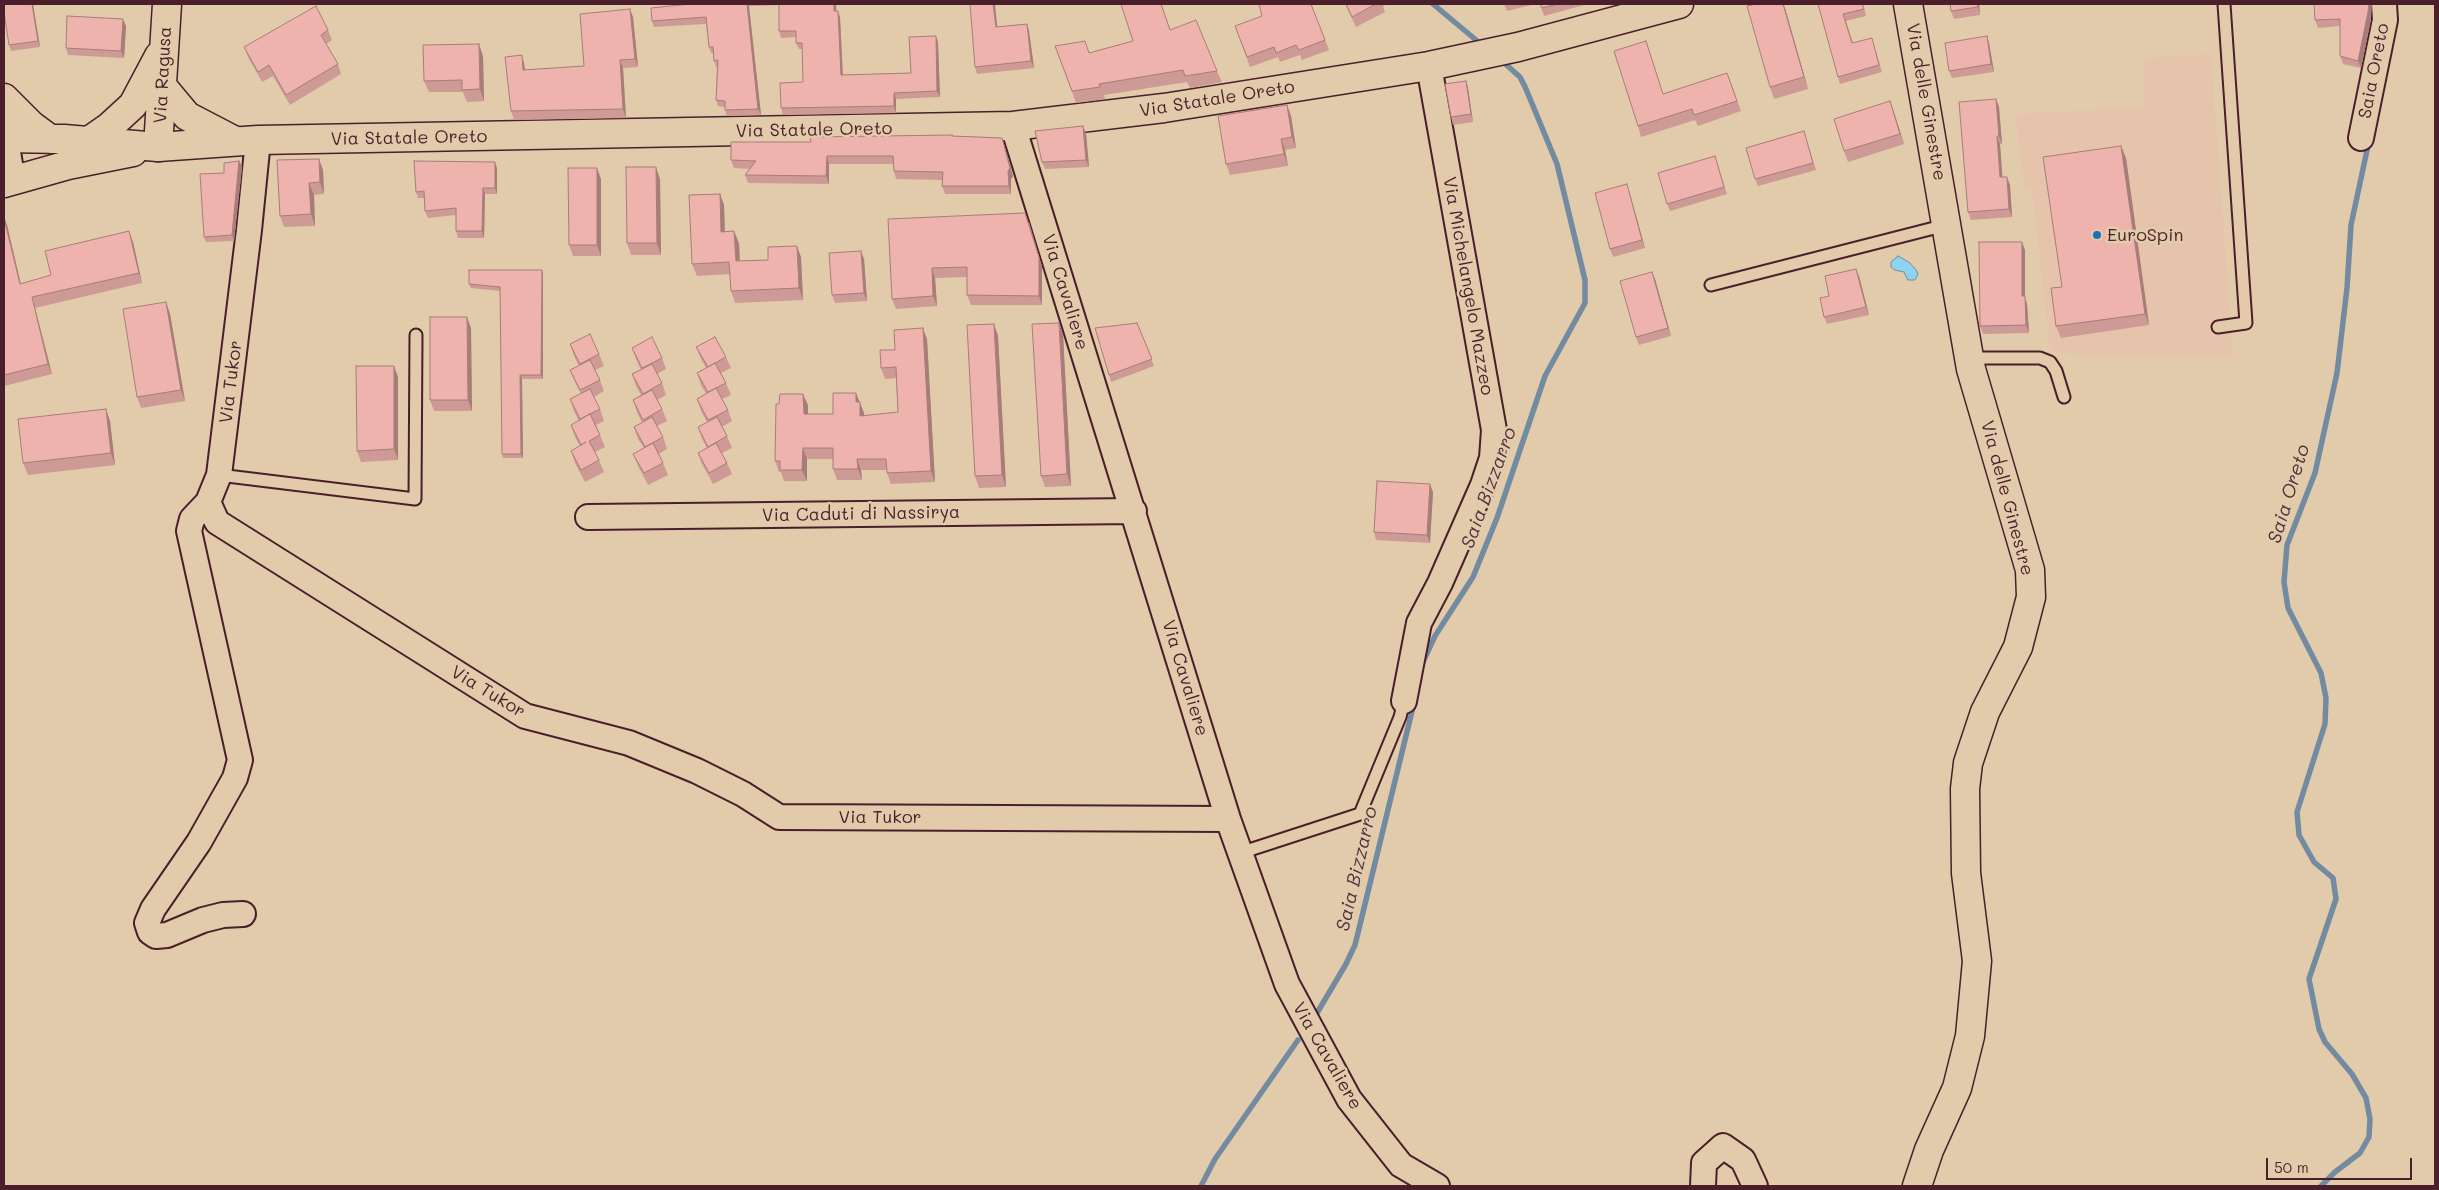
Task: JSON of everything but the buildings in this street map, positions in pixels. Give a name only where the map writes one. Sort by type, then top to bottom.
[{"type":"main road","name":"Via Ragusa","points":[[158,146],[167,4]]},
{"type":"main road","name":"Via Statale Oreto","points":[[158,146],[247,141],[1013,126],[1164,108],[1429,66],[1518,47],[1679,4]]},
{"type":"main road","name":"Via delle Ginestre","points":[[1908,4],[1969,358],[2030,570],[2031,597],[2018,647],[1985,712],[1968,763],[1965,789],[1966,873],[1977,961],[1970,1036],[1957,1088],[1929,1150],[1916,1186]]},
{"type":"main road","points":[[89,141],[109,127],[133,105],[164,46]]},
{"type":"main road","points":[[162,86],[187,116],[247,141]]},
{"type":"main road","points":[[4,98],[31,125],[50,138]]},
{"type":"main road","points":[[4,135],[158,146]]},
{"type":"main road","points":[[6,182],[68,165],[158,146]]},
{"type":"street","name":"Saia Oreto","points":[[2361,138],[2385,20],[2384,4]]},
{"type":"street","name":"Via Michelangelo Mazzeo","points":[[1404,700],[1419,623],[1440,583],[1483,485],[1492,458],[1494,430],[1429,66]]},
{"type":"street","name":"Via Cavaliere","points":[[1013,126],[1228,819],[1286,984],[1349,1099],[1401,1165],[1437,1186]]},
{"type":"street","points":[[4,135],[10,170],[6,182]]},
{"type":"street","name":"Via Tukor","points":[[247,141],[249,230],[219,475],[208,502],[217,522],[524,716],[629,743],[697,771],[743,794],[778,816],[1228,819]]},
{"type":"street","points":[[208,502],[192,519],[189,531],[240,760],[234,778],[199,842],[153,909],[147,923],[150,932],[156,936],[167,935],[223,915],[243,914]]},
{"type":"street","name":"Via Caduti di Nassirya","points":[[588,517],[1134,511]]},
{"type":"street","points":[[1703,1186],[1704,1163],[1723,1146],[1743,1160],[1755,1186]]},
{"type":"lane","points":[[2218,327],[2246,323],[2224,4]]},
{"type":"lane","points":[[1711,285],[1947,225]]},
{"type":"lane","points":[[219,475],[415,498],[416,335]]},
{"type":"lane","points":[[1969,358],[2040,358],[2050,362],[2056,371],[2064,397]]},
{"type":"lane","points":[[1240,853],[1360,814],[1400,717],[1404,700]]},
{"type":"shaded area","points":[[2211,54],[2233,357],[2093,358],[2050,350],[2032,188],[2025,188],[2015,114],[2145,107],[2143,58]]},
{"type":"water","points":[[1898,256],[1910,263],[1916,270],[1918,274],[1915,280],[1908,280],[1904,272],[1891,267],[1891,262]]},
{"type":"waterway","name":"Saia Bizzarro","points":[[1433,4],[1482,45]]},
{"type":"waterway","name":"Saia Bizzarro","points":[[1422,664],[1435,636],[1473,577],[1497,518],[1545,376],[1585,303],[1585,280],[1557,164],[1520,77],[1501,60]]},
{"type":"waterway","name":"Saia Oreto","points":[[2321,1186],[2335,1172],[2360,1153],[2369,1137],[2370,1119],[2366,1098],[2352,1074],[2325,1042],[2319,1029],[2309,979],[2336,899],[2333,878],[2314,862],[2299,835],[2297,812],[2325,724],[2326,698],[2321,673],[2288,608],[2284,582],[2287,545],[2315,473],[2337,373],[2347,288],[2351,225],[2369,141]]},
{"type":"waterway","name":"Saia Bizzarro","points":[[1317,1013],[1355,945],[1414,703]]},
{"type":"waterway","name":"Saia Bizzarro","points":[[1201,1186],[1215,1159],[1298,1040]]},
{"type":"place","name":"EuroSpin","points":[[2097,235]]}]
